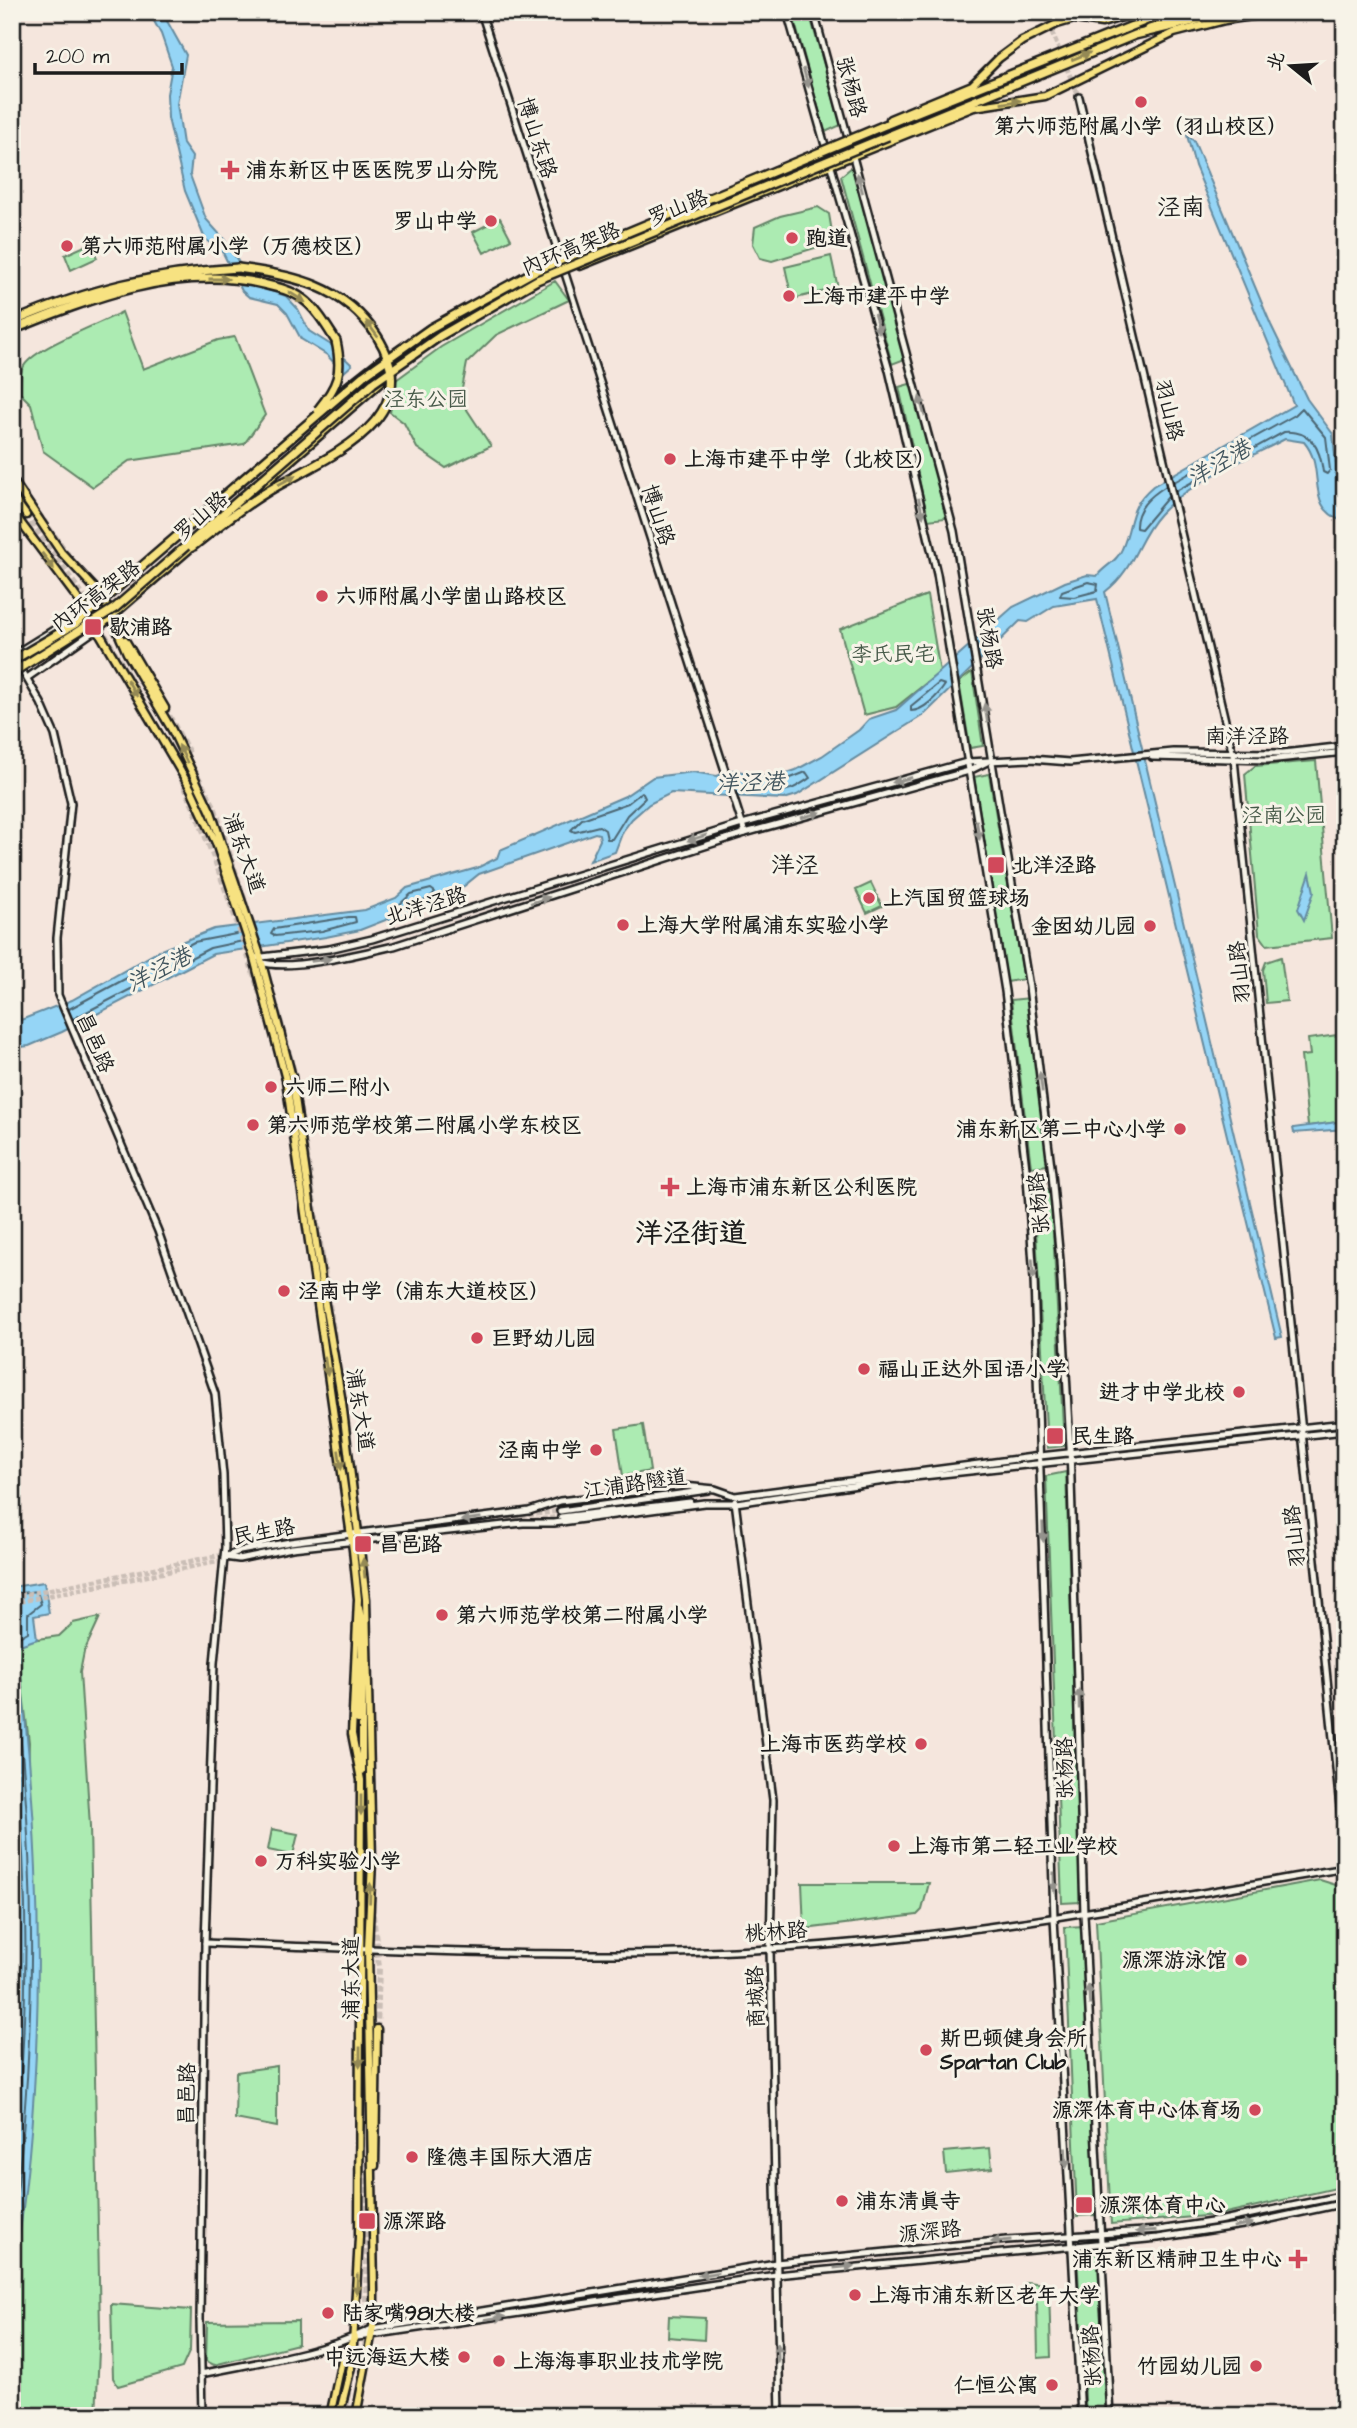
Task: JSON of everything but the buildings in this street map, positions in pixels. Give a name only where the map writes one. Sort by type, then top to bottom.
[{"type":"highway","points":[[1135,35],[1204,12]]},
{"type":"highway","name":"内环高架路","points":[[12,673],[113,612],[373,383],[440,336],[537,280],[1135,35],[1231,12]]},
{"type":"highway","name":"内环高架路","points":[[13,658],[75,624],[363,376],[431,328],[535,271],[947,99],[1166,13]]},
{"type":"highway","points":[[12,322],[88,292],[166,274],[238,268],[288,275],[326,290],[355,309],[369,323],[385,349],[391,389],[387,405],[367,432],[346,448],[237,512],[113,612]]},
{"type":"highway","points":[[12,330],[128,288],[175,281],[241,279],[283,288],[303,299],[321,319],[336,341],[341,363],[335,388],[307,425]]},
{"type":"main road","name":"博山东路","points":[[481,12],[565,272]]},
{"type":"main road","name":"张杨路","points":[[788,12],[889,370],[937,574],[1005,991],[1027,1177],[1040,1456],[1055,1918],[1069,2235],[1081,2416]]},
{"type":"main road","name":"张杨路","points":[[814,12],[954,531],[979,667],[1029,987],[1060,1261],[1070,1454],[1084,1914],[1110,2416]]},
{"type":"main road","name":"罗山路","points":[[13,658],[86,610],[360,373],[429,325],[560,257],[972,85],[1022,41],[1057,24],[1074,19],[1102,23],[1138,12]]},
{"type":"main road","name":"罗山路","points":[[27,678],[97,629],[113,612],[376,385],[443,338],[539,283],[974,107],[1045,96],[1174,33],[1225,20],[1280,12]]},
{"type":"main road","name":"羽山路","points":[[1079,97],[1233,756],[1303,1435],[1307,1506],[1345,1857]]},
{"type":"main road","name":"博山路","points":[[565,272],[745,833]]},
{"type":"main road","name":"浦东大道","points":[[12,479],[61,552],[102,596],[113,612],[127,653],[172,730],[211,812],[258,957],[299,1112],[361,1537],[369,1649],[372,1861],[368,1948],[370,2116],[374,2172],[372,2329],[356,2416]]},
{"type":"main road","points":[[12,496],[26,515]]},
{"type":"main road","name":"浦东大道","points":[[12,511],[86,610],[204,814],[245,919]]},
{"type":"main road","points":[[120,634],[165,708]]},
{"type":"main road","name":"昌邑路","points":[[13,658],[27,678],[55,735],[71,803],[55,976],[63,1011],[139,1185],[215,1394],[223,1475],[224,1557],[214,1663],[205,1943],[201,2416]]},
{"type":"main road","name":"南洋泾路","points":[[993,760],[1053,762],[1135,757],[1233,756],[1283,754],[1345,746]]},
{"type":"main road","name":"南洋泾路","points":[[1233,756],[1285,759],[1345,752]]},
{"type":"main road","name":"北洋泾路","points":[[258,957],[329,950],[372,939],[743,824],[967,762],[993,760]]},
{"type":"main road","name":"北洋泾路","points":[[258,957],[279,965],[349,957],[394,946],[745,833],[969,771],[993,760]]},
{"type":"main road","name":"浦东大道","points":[[258,957],[286,1080],[358,1599],[352,1734],[361,1780],[359,2237],[352,2363],[338,2416]]},
{"type":"main road","name":"民生路","points":[[361,1537],[529,1511],[560,1501],[684,1486],[715,1489],[735,1500],[1040,1456],[1345,1423]]},
{"type":"main road","name":"民生路","points":[[224,1557],[239,1559],[351,1538],[523,1523],[554,1523],[905,1478],[1345,1431]]},
{"type":"main road","name":"江浦路隧道","points":[[704,1503],[679,1502],[561,1514],[715,1489]]},
{"type":"main road","name":"商城路","points":[[735,1500],[774,1800],[770,1950],[780,2416]]},
{"type":"main road","points":[[358,1599],[358,1720]]},
{"type":"main road","points":[[358,1599],[362,1626],[364,1712],[361,1780]]},
{"type":"main road","name":"桃林路","points":[[205,1943],[548,1955],[770,1950],[1084,1914],[1345,1868]]},
{"type":"main road","points":[[374,2172],[377,2029]]},
{"type":"main road","points":[[370,2116],[376,2132]]},
{"type":"main road","name":"源深路","points":[[201,2374],[355,2337],[372,2329],[776,2263],[1218,2221],[1345,2195]]},
{"type":"main road","name":"源深路","points":[[355,2337],[370,2337],[776,2275],[1222,2229],[1345,2203]]},
{"type":"main road","points":[[330,2416],[342,2360],[355,2337]]},
{"type":"main road","points":[[338,2416],[345,2378]]},
{"type":"green space","points":[[792,12],[809,12],[841,125],[825,132]]},
{"type":"green space","points":[[852,167],[905,359],[892,364],[841,176]]},
{"type":"green space","name":"跑道","points":[[818,207],[829,214],[832,232],[828,244],[772,261],[760,258],[753,244],[755,227],[780,216]]},
{"type":"green space","points":[[500,218],[511,239],[484,253],[473,232]]},
{"type":"green space","points":[[91,243],[97,258],[71,270],[65,255]]},
{"type":"green space","points":[[831,256],[838,288],[792,299],[785,267]]},
{"type":"green space","name":"泾东公园","points":[[555,281],[569,300],[496,335],[467,363],[460,399],[491,446],[446,468],[417,448],[404,423],[390,412],[396,380],[441,347]]},
{"type":"green space","points":[[122,312],[143,369],[218,340],[235,337],[265,415],[244,444],[129,461],[93,487],[43,451],[31,404],[20,393],[22,369],[41,351]]},
{"type":"green space","points":[[913,383],[946,518],[928,520],[899,387]]},
{"type":"green space","name":"李氏民宅","points":[[927,595],[940,672],[896,707],[864,715],[840,629]]},
{"type":"green space","points":[[972,672],[983,746],[970,748],[959,682]]},
{"type":"green space","name":"泾南公园","points":[[1316,761],[1332,938],[1267,945],[1259,934],[1245,774],[1255,766]]},
{"type":"green space","points":[[989,774],[1024,979],[1007,982],[974,777]]},
{"type":"green space","name":"上汽国贸篮球场","points":[[871,883],[882,906],[867,913],[856,890]]},
{"type":"green space","points":[[1281,957],[1287,1001],[1266,1003],[1263,970],[1266,962]]},
{"type":"green space","points":[[1030,998],[1048,1165],[1031,1167],[1011,1000]]},
{"type":"green space","points":[[1345,1034],[1345,1121],[1308,1126],[1301,1056],[1310,1055],[1308,1039]]},
{"type":"green space","points":[[1051,1189],[1064,1446],[1047,1448],[1034,1190]]},
{"type":"green space","points":[[643,1425],[650,1471],[623,1476],[616,1429]]},
{"type":"green space","points":[[1066,1472],[1081,1902],[1062,1903],[1046,1476]]},
{"type":"green space","points":[[100,1617],[84,1652],[80,1672],[90,1826],[100,2329],[96,2416],[12,2416],[12,2283],[16,2260],[29,1742],[17,1645],[24,1641],[59,1636],[73,1623]]},
{"type":"green space","points":[[272,1829],[298,1834],[293,1855],[268,1850]]},
{"type":"green space","name":"源深体育中心","points":[[1320,1880],[1336,1885],[1345,1911],[1345,2186],[1217,2215],[1111,2224],[1096,1921]]},
{"type":"green space","points":[[802,1883],[929,1883],[922,1910],[917,1915],[804,1929]]},
{"type":"green space","points":[[1085,1926],[1096,2215],[1077,2216],[1065,1927]]},
{"type":"green space","points":[[277,2066],[277,2127],[235,2119],[236,2072]]},
{"type":"green space","points":[[990,2148],[992,2168],[946,2173],[944,2152]]},
{"type":"green space","points":[[1098,2254],[1106,2416],[1086,2416],[1077,2255]]},
{"type":"green space","points":[[1026,2282],[1045,2284],[1049,2288],[1051,2357],[1038,2358],[1037,2304],[1023,2303],[1023,2287]]},
{"type":"green space","points":[[111,2304],[191,2310],[190,2350],[182,2368],[118,2386],[113,2378]]},
{"type":"green space","points":[[669,2316],[705,2318],[704,2340],[668,2337]]},
{"type":"green space","points":[[298,2321],[298,2344],[214,2365],[206,2361],[207,2322]]},
{"type":"water","points":[[149,12],[162,12],[186,55],[177,104],[183,144],[192,157],[190,175],[206,219],[224,239],[253,285],[286,296],[298,309],[309,331],[331,345],[352,365],[343,373],[327,355],[301,339],[287,313],[278,304],[249,297],[242,291],[223,253],[205,239],[185,191],[168,118],[167,94],[172,66],[161,34]]},
{"type":"water","name":"洋泾港","points":[[1187,135],[1194,141],[1271,325],[1307,399],[1333,434],[1339,498],[1345,502],[1345,522],[1324,507],[1319,497],[1311,453],[1304,442],[1285,439],[1202,481],[1172,502],[1152,524],[1130,564],[1105,592],[1282,1337],[1276,1338],[1097,599],[1054,606],[1028,622],[1020,621],[925,714],[797,795],[784,799],[671,793],[649,804],[632,819],[623,831],[615,852],[590,861],[600,840],[599,834],[595,833],[479,874],[464,886],[446,892],[435,903],[393,921],[388,919],[360,930],[326,937],[213,954],[62,1032],[29,1046],[12,1048],[12,1017],[20,1016],[21,1020],[72,1000],[161,950],[214,929],[365,910],[396,898],[407,888],[477,868],[497,858],[500,850],[625,796],[653,777],[693,772],[717,776],[733,770],[772,778],[796,770],[822,756],[859,730],[869,719],[896,710],[1013,607],[1065,582],[1087,575],[1097,576],[1120,553],[1135,508],[1153,486],[1294,405],[1195,166]]},
{"type":"water","points":[[1310,873],[1314,892],[1304,920],[1298,909]]},
{"type":"water","points":[[1345,1121],[1345,1129],[1294,1133],[1293,1128]]},
{"type":"water","points":[[44,1582],[49,1613],[34,1616],[37,1639],[17,1646],[33,1805],[38,1965],[32,2124],[12,2283],[12,1587]]},
{"type":"ferry route","points":[[12,1626],[17,1624]]},
{"type":"tunnel","points":[[1043,12],[1079,97]]},
{"type":"tunnel","points":[[33,506],[74,563]]},
{"type":"tunnel","points":[[26,515],[83,596],[137,691]]},
{"type":"tunnel","points":[[165,708],[190,755]]},
{"type":"tunnel","points":[[185,753],[214,806],[248,911]]},
{"type":"tunnel","points":[[177,769],[227,892],[267,1018]]},
{"type":"tunnel","points":[[278,1012],[295,1076]]},
{"type":"tunnel","points":[[297,1091],[335,1343]]},
{"type":"tunnel","points":[[351,1454],[366,1575]]},
{"type":"tunnel","points":[[313,1542],[560,1511]]},
{"type":"tunnel","points":[[527,1521],[561,1517]]},
{"type":"tunnel","points":[[354,1536],[357,1560]]},
{"type":"tunnel","points":[[12,1597],[227,1554]]},
{"type":"tunnel","points":[[12,1603],[225,1560]]},
{"type":"tunnel","points":[[358,1720],[358,1756]]},
{"type":"tunnel","points":[[372,1906],[379,1967],[377,2029]]},
{"type":"tunnel","points":[[365,2355],[369,2142]]},
{"type":"tunnel","points":[[354,2364],[359,2281]]},
{"type":"tunnel","points":[[345,2378],[351,2352]]},
{"type":"tunnel","points":[[344,2416],[351,2378]]},
{"type":"place","name":"第六师范附属小学（羽山校区）","points":[[1141,102]]},
{"type":"place","name":"浦东新区中医医院罗山分院","points":[[230,170]]},
{"type":"place","name":"罗山中学","points":[[491,221]]},
{"type":"place","name":"跑道","points":[[792,238]]},
{"type":"place","name":"第六师范附属小学（万德校区）","points":[[67,246]]},
{"type":"place","name":"上海市建平中学","points":[[789,296]]},
{"type":"place","name":"上海市建平中学（北校区）","points":[[670,459]]},
{"type":"place","name":"六师附属小学崮山路校区","points":[[322,596]]},
{"type":"place","name":"歇浦路","points":[[93,627]]},
{"type":"place","name":"北洋泾路","points":[[996,865]]},
{"type":"place","name":"上汽国贸篮球场","points":[[869,898]]},
{"type":"place","name":"上海大学附属浦东实验小学","points":[[623,925]]},
{"type":"place","name":"金囡幼儿园","points":[[1150,926]]},
{"type":"place","name":"六师二附小","points":[[271,1087]]},
{"type":"place","name":"第六师范学校第二附属小学东校区","points":[[253,1125]]},
{"type":"place","name":"浦东新区第二中心小学","points":[[1180,1129]]},
{"type":"place","name":"上海市浦东新区公利医院","points":[[670,1187]]},
{"type":"place","name":"泾南中学（浦东大道校区）","points":[[284,1291]]},
{"type":"place","name":"巨野幼儿园","points":[[477,1338]]},
{"type":"place","name":"福山正达外国语小学","points":[[864,1369]]},
{"type":"place","name":"进才中学北校","points":[[1239,1392]]},
{"type":"place","name":"民生路","points":[[1055,1436]]},
{"type":"place","name":"泾南中学","points":[[596,1450]]},
{"type":"place","name":"昌邑路","points":[[363,1544]]},
{"type":"place","name":"第六师范学校第二附属小学","points":[[442,1615]]},
{"type":"place","name":"上海市医药学校","points":[[921,1744]]},
{"type":"place","name":"上海市第二轻工业学校","points":[[894,1846]]},
{"type":"place","name":"万科实验小学","points":[[261,1861]]},
{"type":"place","name":"源深游泳馆","points":[[1241,1960]]},
{"type":"place","name":"斯巴顿健身会所 Spartan Club","points":[[926,2050]]},
{"type":"place","name":"源深体育中心体育场","points":[[1255,2110]]},
{"type":"place","name":"隆德丰国际大酒店","points":[[412,2157]]},
{"type":"place","name":"浦东清真寺","points":[[842,2201]]},
{"type":"place","name":"源深体育中心","points":[[1084,2205]]},
{"type":"place","name":"源深路","points":[[367,2221]]},
{"type":"place","name":"浦东新区精神卫生中心","points":[[1298,2259]]},
{"type":"place","name":"上海市浦东新区老年大学","points":[[855,2295]]},
{"type":"place","name":"陆家嘴981大楼","points":[[328,2313]]},
{"type":"place","name":"中远海运大楼","points":[[464,2357]]},
{"type":"place","name":"上海海事职业技术学院","points":[[499,2361]]},
{"type":"place","name":"竹园幼儿园","points":[[1256,2366]]},
{"type":"place","name":"仁恒公寓","points":[[1052,2385]]},
{"type":"district","name":"泾南","points":[[1181,208]]},
{"type":"district","name":"洋泾","points":[[795,866]]},
{"type":"district","name":"洋泾街道","points":[[691,1233]]}]
